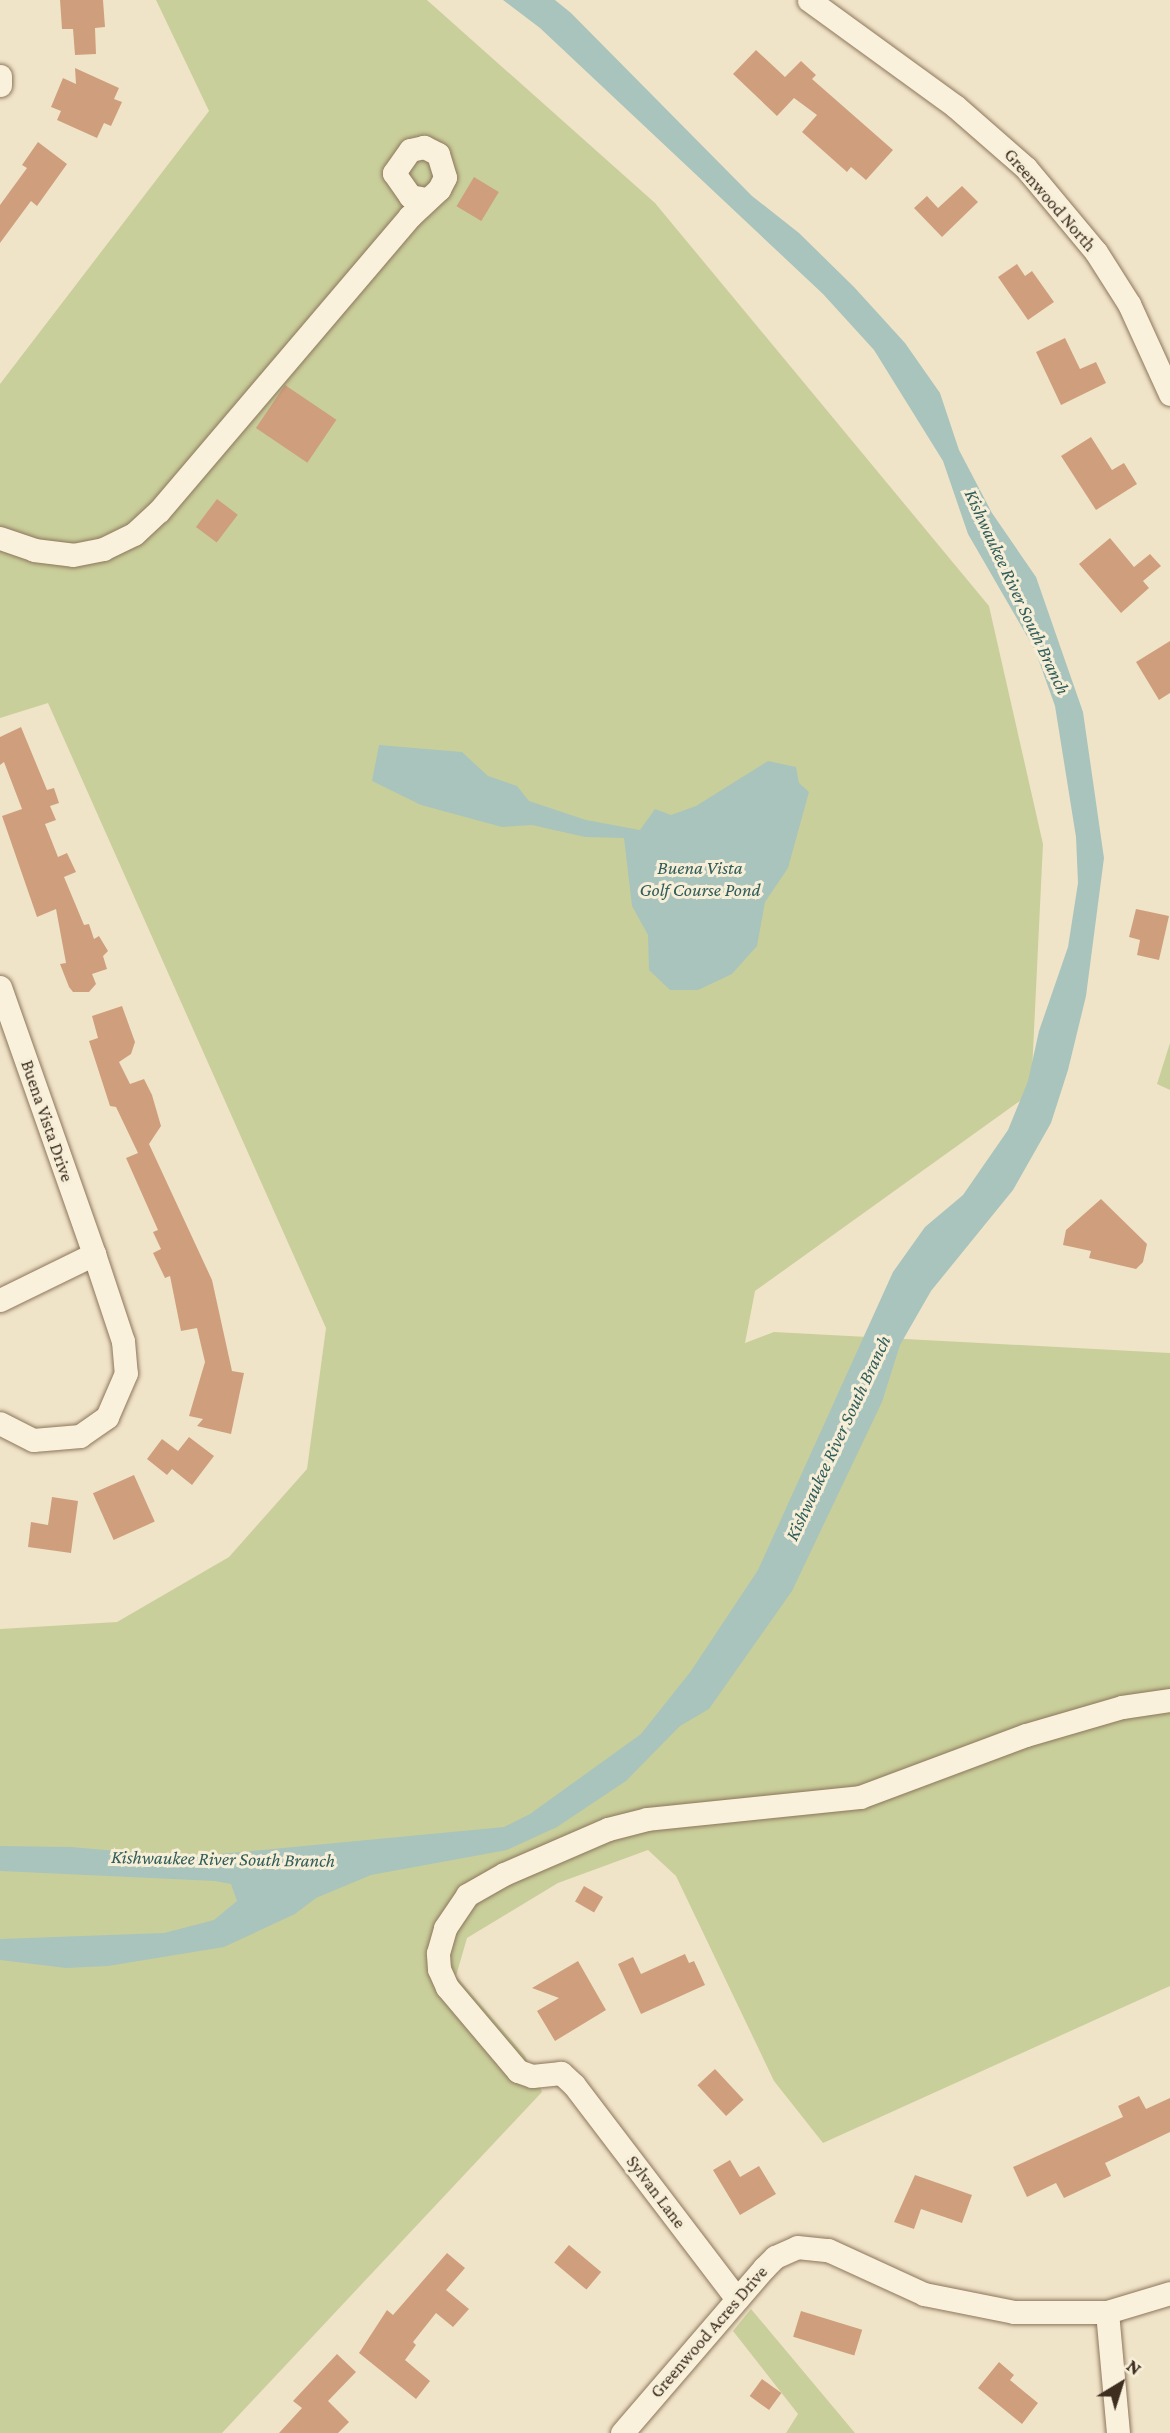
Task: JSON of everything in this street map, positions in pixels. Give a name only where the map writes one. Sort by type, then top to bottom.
[{"type":"street","name":"Greenwood North","points":[[809,0],[955,106],[1026,169],[1102,263],[1129,304],[1170,394]]},
{"type":"street","points":[[0,76],[0,85]]},
{"type":"street","points":[[0,538],[34,550],[73,555],[103,550],[134,534],[159,511],[426,199]]},
{"type":"street","name":"Buena Vista Drive","points":[[0,987],[94,1254],[126,1357],[126,1373],[116,1404],[94,1427],[65,1441],[33,1440],[0,1423]]},
{"type":"street","points":[[0,1300],[21,1286],[94,1254]]},
{"type":"street","name":"Sylvan Lane","points":[[737,2299],[574,2085],[561,2073],[532,2076],[518,2071],[447,1987],[439,1969],[438,1953],[445,1928],[467,1895],[504,1874],[608,1829],[647,1819],[860,1797],[1026,1735],[1122,1707],[1170,1700]]},
{"type":"street","name":"Greenwood Acres Drive","points":[[622,2433],[775,2257],[811,2247],[842,2255],[905,2287],[960,2304],[1014,2312],[1107,2312],[1170,2293]]},
{"type":"street","points":[[1107,2312],[1118,2433]]},
{"type":"green space","points":[[156,0],[427,0],[655,203],[989,606],[1043,844],[1031,1093],[755,1291],[745,1343],[774,1332],[1170,1353],[1170,1986],[823,2143],[774,2081],[676,1876],[648,1850],[558,1883],[467,1938],[456,1976],[525,2056],[542,2092],[222,2433],[0,2433],[0,1629],[117,1622],[229,1557],[307,1469],[326,1328],[48,703],[0,718],[0,384],[209,111]]},
{"type":"green space","points":[[1170,1043],[1170,1090],[1157,1084]]},
{"type":"green space","points":[[751,2309],[855,2433],[786,2433],[798,2414],[733,2331]]},
{"type":"water","name":"Kishwaukee River South Branch","points":[[503,0],[555,0],[571,13],[752,196],[799,233],[854,287],[905,343],[940,393],[959,450],[992,513],[1036,577],[1083,712],[1104,858],[1086,996],[1068,1070],[1051,1123],[1013,1190],[931,1291],[900,1345],[882,1402],[792,1591],[709,1709],[680,1726],[626,1781],[557,1827],[507,1850],[371,1875],[316,1898],[295,1914],[224,1947],[108,1966],[66,1968],[0,1960],[0,1939],[164,1933],[214,1920],[237,1901],[231,1884],[215,1881],[0,1871],[0,1846],[71,1847],[188,1857],[504,1827],[530,1814],[641,1734],[691,1671],[758,1570],[893,1272],[925,1227],[963,1195],[1008,1130],[1028,1081],[1039,1031],[1068,947],[1078,883],[1076,837],[1055,706],[1035,650],[968,534],[943,461],[874,350],[823,294],[540,28]]},
{"type":"water","name":"Buena Vista Golf Course Pond","points":[[379,745],[462,752],[488,776],[517,786],[529,801],[586,820],[640,830],[655,809],[671,815],[696,806],[768,761],[796,767],[799,783],[809,792],[788,868],[765,902],[757,946],[732,974],[698,990],[670,990],[649,970],[648,935],[632,906],[624,838],[585,837],[532,825],[502,827],[421,805],[372,781]]},
{"type":"building","points":[[60,0],[103,0],[105,27],[95,28],[96,54],[75,55],[73,29],[62,29]]},
{"type":"building","points":[[756,50],[785,77],[801,61],[816,75],[812,79],[893,150],[866,180],[851,167],[847,172],[802,132],[817,115],[794,98],[777,116],[733,74]]},
{"type":"building","points":[[75,68],[119,88],[114,99],[122,102],[111,126],[104,123],[97,138],[57,120],[61,111],[51,107],[63,78],[76,84]]},
{"type":"building","points":[[38,142],[67,164],[37,206],[31,201],[0,243],[0,205],[27,168],[22,165]]},
{"type":"building","points":[[474,177],[499,192],[481,221],[456,206]]},
{"type":"building","points":[[962,186],[978,202],[942,237],[914,208],[927,196],[938,208]]},
{"type":"building","points":[[1017,264],[1025,276],[1032,271],[1054,302],[1028,320],[998,277]]},
{"type":"building","points":[[1065,338],[1080,369],[1096,362],[1106,383],[1061,405],[1036,352]]},
{"type":"building","points":[[285,385],[336,420],[307,463],[256,428]]},
{"type":"building","points":[[1091,437],[1112,470],[1124,463],[1137,484],[1096,510],[1061,456]]},
{"type":"building","points":[[217,499],[238,515],[217,543],[196,527]]},
{"type":"building","points":[[1110,538],[1134,567],[1150,554],[1161,566],[1143,581],[1149,588],[1121,613],[1079,564]]},
{"type":"building","points":[[1170,641],[1170,693],[1159,700],[1136,662]]},
{"type":"building","points":[[21,727],[47,790],[54,788],[59,803],[50,806],[56,820],[45,824],[58,857],[67,853],[76,872],[64,877],[84,925],[89,924],[94,939],[99,936],[108,951],[103,956],[107,969],[92,974],[96,984],[89,992],[73,992],[69,987],[60,964],[66,963],[56,909],[37,917],[2,816],[22,809],[4,762],[0,765],[0,737]]},
{"type":"building","points":[[1136,909],[1169,916],[1159,960],[1137,955],[1140,940],[1129,937]]},
{"type":"building","points":[[122,1006],[135,1042],[131,1054],[119,1062],[130,1084],[144,1079],[152,1095],[161,1126],[149,1144],[212,1280],[232,1371],[244,1373],[231,1434],[197,1426],[203,1419],[189,1416],[205,1362],[197,1328],[181,1331],[170,1276],[165,1278],[153,1253],[161,1249],[153,1232],[158,1230],[126,1158],[138,1153],[116,1107],[110,1106],[89,1041],[98,1038],[92,1016]]},
{"type":"building","points":[[1101,1199],[1147,1244],[1143,1262],[1136,1269],[1089,1258],[1091,1251],[1063,1245],[1066,1230]]},
{"type":"building","points":[[189,1437],[214,1456],[192,1485],[172,1469],[167,1475],[147,1459],[162,1439],[178,1451]]},
{"type":"building","points":[[134,1475],[155,1522],[114,1540],[93,1493]]},
{"type":"building","points":[[52,1497],[78,1501],[71,1553],[28,1547],[31,1522],[48,1525]]},
{"type":"building","points":[[584,1886],[603,1897],[594,1913],[575,1902]]},
{"type":"building","points":[[685,1954],[689,1963],[694,1961],[705,1985],[641,2014],[618,1964],[633,1957],[641,1974]]},
{"type":"building","points":[[578,1961],[606,2010],[555,2041],[537,2011],[559,1998],[532,1988]]},
{"type":"building","points":[[715,2069],[744,2100],[726,2116],[697,2085]]},
{"type":"building","points":[[1139,2096],[1146,2109],[1170,2098],[1170,2132],[1105,2163],[1111,2176],[1064,2198],[1056,2183],[1027,2197],[1013,2167],[1123,2117],[1118,2106]]},
{"type":"building","points":[[730,2160],[740,2177],[759,2166],[776,2194],[740,2215],[713,2170]]},
{"type":"building","points":[[915,2175],[972,2195],[962,2223],[921,2209],[914,2229],[894,2222]]},
{"type":"building","points":[[569,2245],[601,2272],[586,2290],[554,2263]]},
{"type":"building","points":[[447,2253],[465,2268],[446,2290],[469,2309],[453,2327],[436,2313],[413,2342],[416,2345],[405,2360],[430,2381],[416,2399],[359,2353],[387,2310],[393,2315]]},
{"type":"building","points":[[801,2311],[862,2330],[854,2356],[793,2337]]},
{"type":"building","points":[[337,2354],[356,2372],[328,2401],[349,2422],[338,2433],[279,2433],[302,2408],[293,2401]]},
{"type":"building","points":[[999,2362],[1014,2375],[1010,2380],[1038,2403],[1022,2424],[978,2388]]},
{"type":"building","points":[[762,2379],[781,2393],[769,2410],[750,2396]]}]
